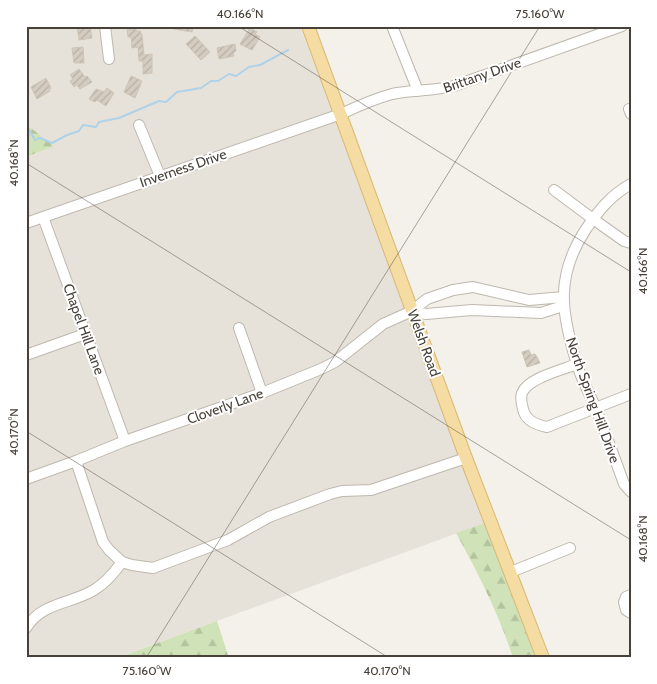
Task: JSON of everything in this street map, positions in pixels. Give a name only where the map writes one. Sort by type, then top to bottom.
[{"type":"main road","name":"Welsh Road","points":[[308,26],[466,458],[543,658]]},
{"type":"street","points":[[105,26],[109,59]]},
{"type":"street","points":[[392,26],[418,91]]},
{"type":"street","name":"Brittany Drive","points":[[341,114],[366,102],[393,94],[439,90],[454,86],[622,26]]},
{"type":"street","name":"Inverness Drive","points":[[26,224],[341,114]]},
{"type":"street","points":[[139,125],[160,176]]},
{"type":"street","name":"North Spring Hill Drive","points":[[631,184],[618,191],[605,202],[575,246],[565,278],[563,301],[565,321],[577,364],[596,408],[624,484],[631,492]]},
{"type":"street","points":[[554,190],[624,241],[631,243]]},
{"type":"street","name":"Chapel Hill Lane","points":[[43,217],[125,441]]},
{"type":"street","name":"Cloverly Lane","points":[[26,478],[262,393],[328,366],[383,324],[412,311],[427,299],[452,290],[473,287],[529,300],[563,301]]},
{"type":"street","points":[[412,311],[426,314],[472,310],[541,313],[563,301]]},
{"type":"street","points":[[240,328],[262,393]]},
{"type":"street","points":[[26,355],[85,334]]},
{"type":"street","points":[[577,364],[533,381],[522,393],[524,412],[534,422],[547,427],[631,394]]},
{"type":"street","points":[[76,461],[103,542],[122,562],[153,568],[228,540],[269,517],[330,494],[342,491],[371,490],[466,458]]},
{"type":"street","points":[[511,572],[570,548]]},
{"type":"street","points":[[26,628],[42,611],[87,594],[104,584],[122,562]]},
{"type":"street","points":[[631,595],[626,597],[624,602],[626,610],[631,613]]},
{"type":"shaded area","points":[[26,26],[300,26],[485,523],[116,658],[26,658],[26,157],[53,146],[26,124]]},
{"type":"green space","points":[[26,124],[54,146],[26,157]]},
{"type":"green space","points":[[485,523],[536,658],[513,658],[488,594],[456,533]]},
{"type":"green space","points":[[217,621],[229,658],[117,658]]},
{"type":"building","points":[[77,26],[90,26],[92,38],[79,40]]},
{"type":"building","points":[[174,26],[193,26],[192,32],[174,29]]},
{"type":"building","points":[[250,28],[257,32],[255,34],[260,37],[252,50],[240,44]]},
{"type":"building","points":[[136,29],[142,35],[144,55],[152,54],[152,73],[143,74],[143,61],[139,61],[138,47],[132,48],[131,37],[128,37],[127,30]]},
{"type":"building","points":[[195,36],[210,52],[201,60],[186,44]]},
{"type":"building","points":[[235,44],[236,51],[233,53],[234,56],[219,59],[217,48]]},
{"type":"building","points":[[83,47],[84,63],[74,63],[72,48]]},
{"type":"building","points":[[79,69],[92,82],[80,89],[77,85],[74,87],[70,81],[73,79],[70,75]]},
{"type":"building","points":[[131,76],[142,81],[135,98],[124,92]]},
{"type":"building","points":[[46,78],[51,88],[49,89],[50,91],[37,99],[31,87]]},
{"type":"building","points":[[107,88],[114,93],[106,106],[97,100],[95,102],[89,99],[96,89],[104,92]]},
{"type":"building","points":[[529,350],[531,355],[535,354],[540,363],[527,367],[522,352]]},
{"type":"waterway","points":[[26,125],[35,140],[40,138],[52,143],[79,131],[83,125],[96,127],[99,122],[119,118],[159,101],[166,102],[177,92],[201,88],[211,81],[218,81],[229,74],[236,76],[249,67],[260,65],[288,50]]}]
